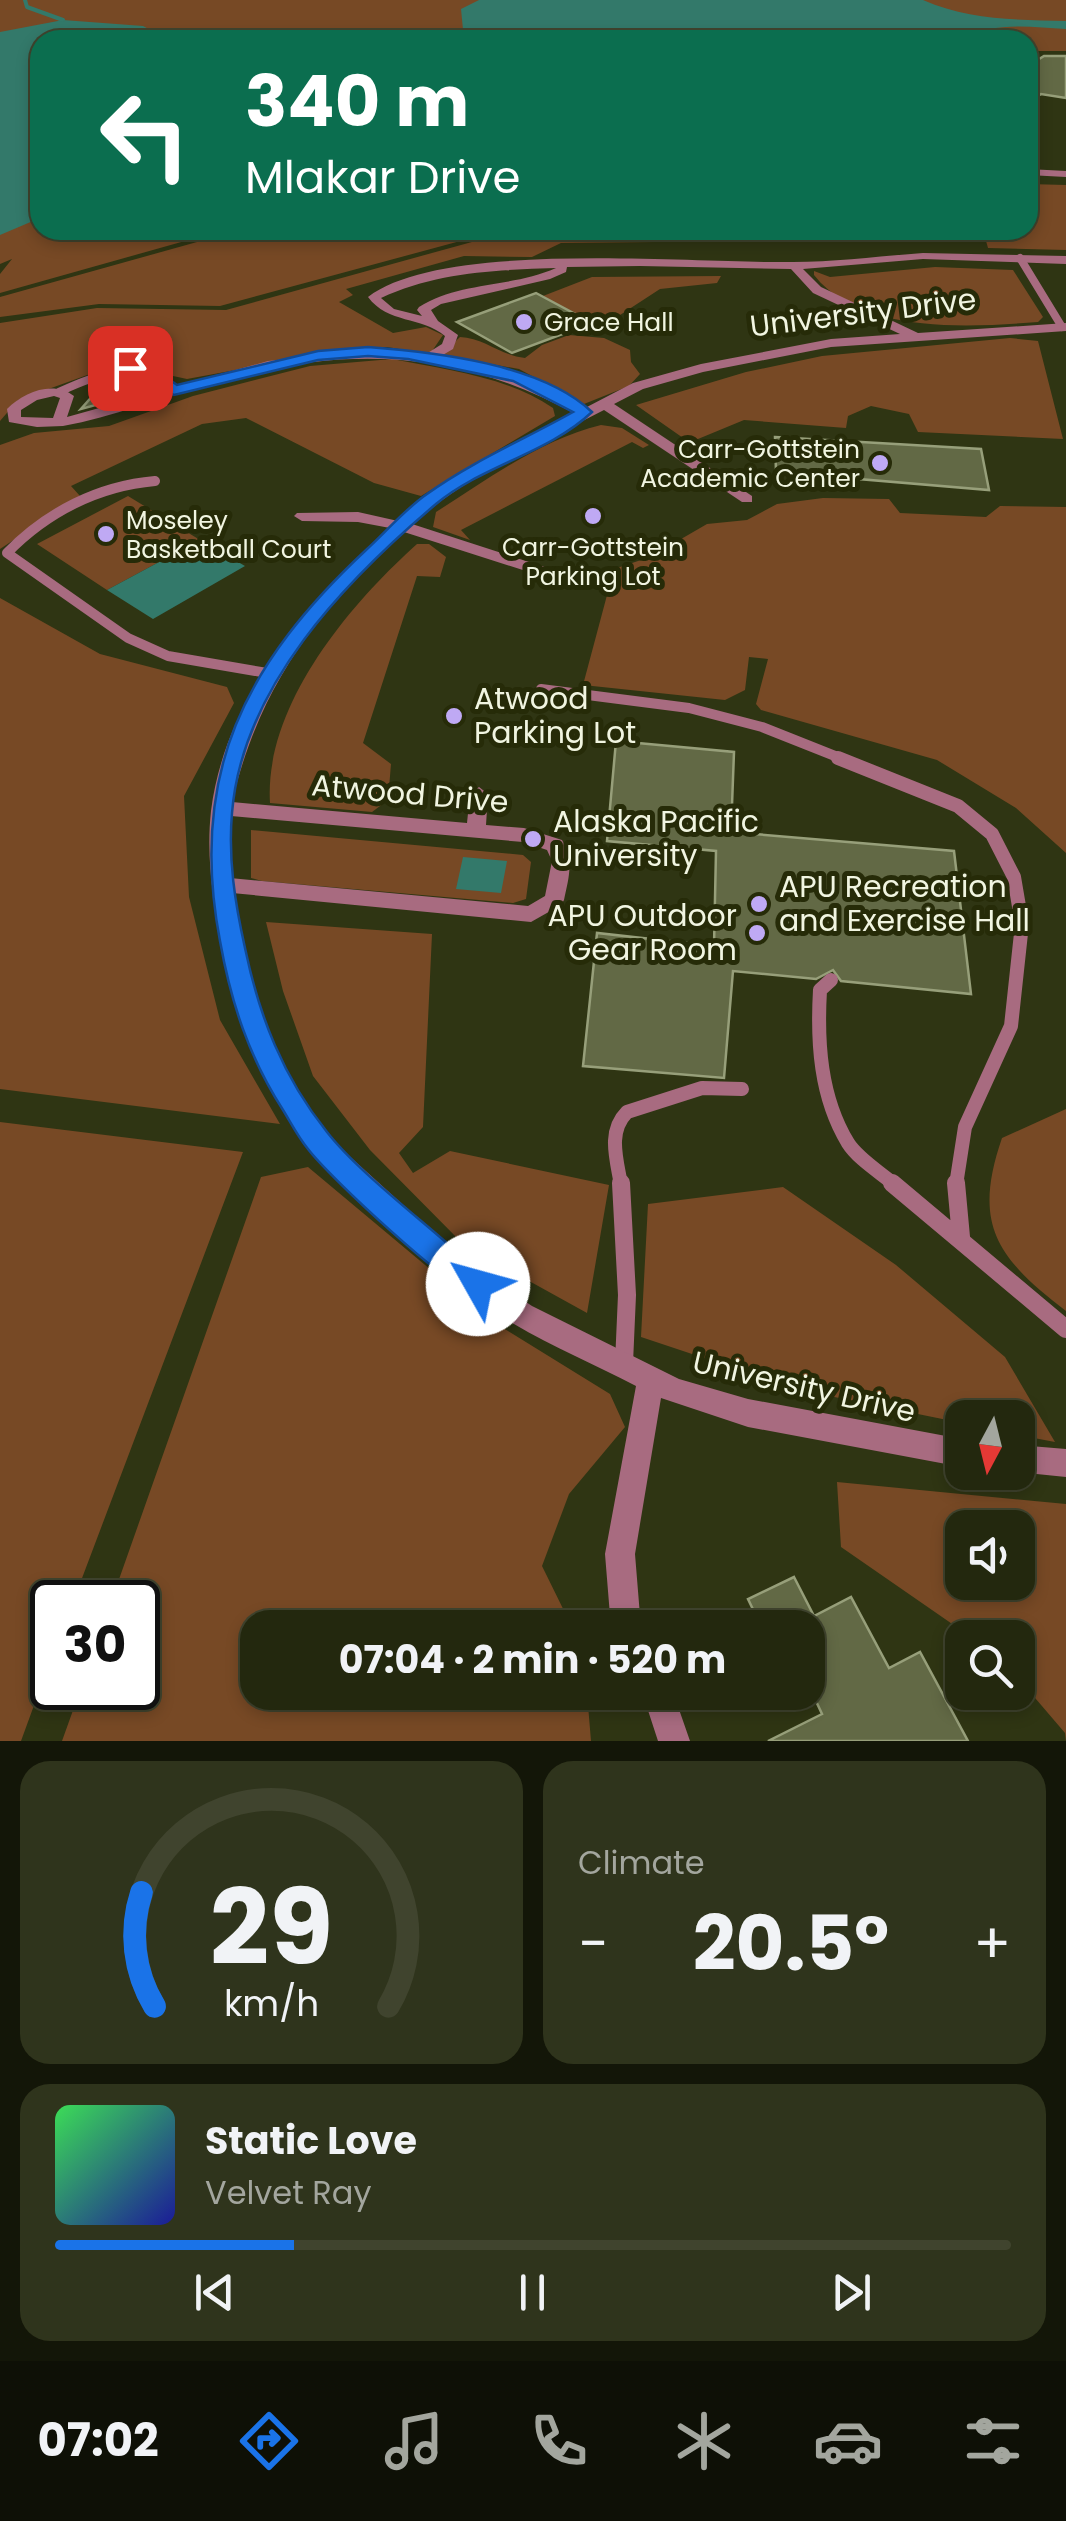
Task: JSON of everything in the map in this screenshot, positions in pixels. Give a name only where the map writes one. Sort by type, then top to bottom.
[{"type":"street","points":[[1038,173],[1066,174]]},
{"type":"street","points":[[433,319],[384,310],[374,298],[396,286],[476,267],[794,266],[923,256],[1066,260]]},
{"type":"street","points":[[429,358],[448,346],[452,335],[423,310],[440,300],[532,282],[568,266]]},
{"type":"street","points":[[794,266],[817,290],[918,338]]},
{"type":"street","name":"University Drive","points":[[945,1450],[748,1414],[651,1378],[523,1315],[456,1269],[318,1142],[267,1063],[242,996],[220,884],[221,808],[234,755],[273,674],[332,592],[432,498],[469,474],[638,386],[701,368],[831,344],[1064,332]]},
{"type":"street","points":[[63,422],[59,417],[67,396],[59,392],[23,400],[14,408],[14,419],[63,422],[318,356],[368,351],[429,358],[517,377],[544,387],[594,408],[747,499]]},
{"type":"street","points":[[302,516],[358,517],[402,526],[557,576]]},
{"type":"street","points":[[476,830],[480,794]]},
{"type":"street","name":"Atwood Drive","points":[[220,884],[532,914],[554,900],[562,860],[555,845],[540,838],[221,808]]},
{"type":"street","points":[[625,1610],[620,1554],[651,1378]]},
{"type":"street","points":[[1035,1460],[1066,1463]]},
{"type":"street","points":[[663,1710],[674,1741]]},
{"type":"lane","points":[[1020,258],[1064,332]]},
{"type":"lane","points":[[59,392],[102,372],[130,368],[153,375],[174,391]]},
{"type":"lane","points":[[155,481],[129,482],[65,510],[7,553],[92,616],[141,644],[168,656],[273,674]]},
{"type":"lane","points":[[541,688],[689,708],[762,727],[943,799],[992,834],[1014,876],[1022,924],[1020,972],[1011,1026],[965,1127],[954,1196],[961,1237]]},
{"type":"lane","points":[[830,980],[820,990],[817,1037],[824,1088],[849,1146],[1066,1329]]},
{"type":"lane","points":[[624,1364],[627,1296],[622,1191],[614,1143],[618,1122],[645,1105],[702,1088],[742,1089]]},
{"type":"shaded area","points":[[0,0],[1066,0],[1066,51],[1038,51],[1038,30],[30,30],[30,240],[188,240],[0,293],[0,274],[12,259],[0,264]]},
{"type":"shaded area","points":[[1038,184],[1066,185],[1066,250],[988,248],[986,240],[1038,240]]},
{"type":"shaded area","points":[[204,240],[464,240],[220,306],[99,304],[0,317],[0,297]]},
{"type":"shaded area","points":[[479,240],[657,240],[561,243],[532,257],[464,256],[346,289],[353,295],[339,302],[393,333],[426,327],[443,335],[430,354],[387,347],[349,349],[187,379],[131,367],[104,369],[18,400],[0,421],[0,323],[97,308],[226,310]]},
{"type":"shaded area","points":[[935,267],[1013,270],[1043,317],[1038,322],[981,325],[888,318],[834,294],[814,275],[814,271],[830,277]]},
{"type":"shaded area","points":[[721,276],[717,283],[660,289],[617,317],[578,315],[543,296],[592,277]]},
{"type":"shaded area","points":[[569,335],[604,338],[630,350],[631,362],[640,374],[629,386],[584,404],[519,369],[441,355],[460,337],[525,358],[542,345]]},
{"type":"shaded area","points":[[1010,338],[1038,341],[1063,439],[918,432],[909,414],[871,406],[848,416],[846,428],[744,420],[686,440],[636,405],[746,372],[822,356]]},
{"type":"shaded area","points":[[392,359],[496,381],[535,397],[553,408],[555,416],[421,496],[374,483],[246,418],[202,424],[71,486],[80,496],[0,549],[0,445],[34,433],[109,426],[193,396],[310,366]]},
{"type":"shaded area","points":[[601,425],[622,428],[649,445],[643,448],[632,442],[461,530],[470,540],[433,527],[436,512],[496,474],[558,440]]},
{"type":"shaded area","name":"Moseley Basketball Court","points":[[128,496],[200,540],[107,590],[37,544]]},
{"type":"shaded area","points":[[823,498],[889,499],[900,513],[986,517],[1000,506],[1066,507],[1066,853],[1016,808],[937,760],[761,710],[756,704],[768,659],[749,657],[745,690],[725,700],[583,685],[614,569],[650,557],[707,524],[747,520],[777,504]]},
{"type":"shaded area","points":[[417,544],[429,544],[446,557],[440,577],[417,576],[363,743],[391,764],[388,800],[372,812],[270,803],[272,767],[281,730],[296,695],[339,627]]},
{"type":"shaded area","points":[[0,598],[100,654],[227,687],[234,703],[184,796],[189,897],[220,1020],[280,1124],[0,1089]]},
{"type":"shaded area","points":[[251,830],[523,855],[531,862],[526,899],[513,903],[262,881],[251,878]]},
{"type":"shaded area","points":[[266,922],[432,934],[423,1127],[399,1153],[413,1173],[450,1151],[609,1185],[587,1313],[464,1245],[370,1150],[313,1076],[283,991]]},
{"type":"shaded area","points":[[1066,1109],[1066,1311],[1008,1256],[991,1217],[990,1194],[1002,1138]]},
{"type":"shaded area","points":[[0,1122],[243,1152],[81,1580],[30,1580],[32,1710],[21,1741],[0,1741]]},
{"type":"shaded area","points":[[308,1167],[492,1321],[610,1394],[625,1427],[569,1494],[542,1566],[564,1610],[240,1610],[240,1710],[588,1710],[591,1741],[62,1741],[73,1710],[160,1710],[160,1580],[119,1580],[261,1177]]},
{"type":"shaded area","points":[[783,1187],[896,1265],[1005,1357],[1030,1400],[945,1400],[945,1420],[800,1390],[641,1337],[648,1204]]},
{"type":"shaded area","points":[[1035,1408],[1055,1442],[1035,1438]]},
{"type":"shaded area","points":[[837,1482],[1066,1504],[1066,1741],[1065,1733],[1035,1698],[1035,1620],[946,1620],[841,1547]]},
{"type":"water","points":[[479,0],[923,0],[975,15],[1066,21],[1066,29],[463,30],[461,9]]},
{"type":"water","points":[[63,20],[143,26],[151,30],[30,30],[30,222],[0,235],[0,32]]},
{"type":"water","points":[[200,540],[245,566],[153,619],[107,590]]},
{"type":"water","points":[[463,857],[507,861],[501,893],[456,889]]},
{"type":"building","points":[[1066,56],[1066,98],[1038,96],[1038,60]]},
{"type":"building","name":"Grace Hall","points":[[536,293],[592,323],[512,353],[457,322]]},
{"type":"building","points":[[130,381],[155,389],[81,409],[104,383]]},
{"type":"building","name":"Carr-Gottstein Academic Center","points":[[775,437],[981,449],[989,490],[776,472]]},
{"type":"building","points":[[616,741],[734,752],[731,832],[954,851],[971,994],[841,981],[833,970],[816,979],[733,971],[724,1078],[583,1066],[597,933],[714,946],[716,851],[607,841]]},
{"type":"building","points":[[794,1577],[811,1610],[753,1610],[748,1599]]},
{"type":"building","points":[[851,1597],[889,1668],[920,1652],[945,1698],[945,1710],[951,1710],[968,1741],[768,1741],[822,1714],[825,1610]]},
{"type":"waterway","points":[[25,0],[27,7],[63,20]]},
{"type":"place","name":"Grace Hall","points":[[524,322]]},
{"type":"place","name":"Carr-Gottstein Academic Center","points":[[880,463]]},
{"type":"place","name":"Carr-Gottstein Parking Lot","points":[[593,516]]},
{"type":"place","name":"Moseley Basketball Court","points":[[106,534]]},
{"type":"place","name":"Atwood Parking Lot","points":[[454,716]]},
{"type":"place","name":"Alaska Pacific University","points":[[533,839]]},
{"type":"place","name":"APU Recreation and Exercise Hall","points":[[759,904]]},
{"type":"place","name":"APU Outdoor Gear Room","points":[[757,933]]},
{"type":"route","points":[[130,368],[153,375],[174,391],[221,376],[318,356],[368,351],[408,354],[517,377],[544,387],[584,412],[432,498],[332,592],[288,647],[254,707],[234,755],[221,810],[220,884],[242,996],[267,1063],[318,1142],[456,1269],[478,1284]]}]
